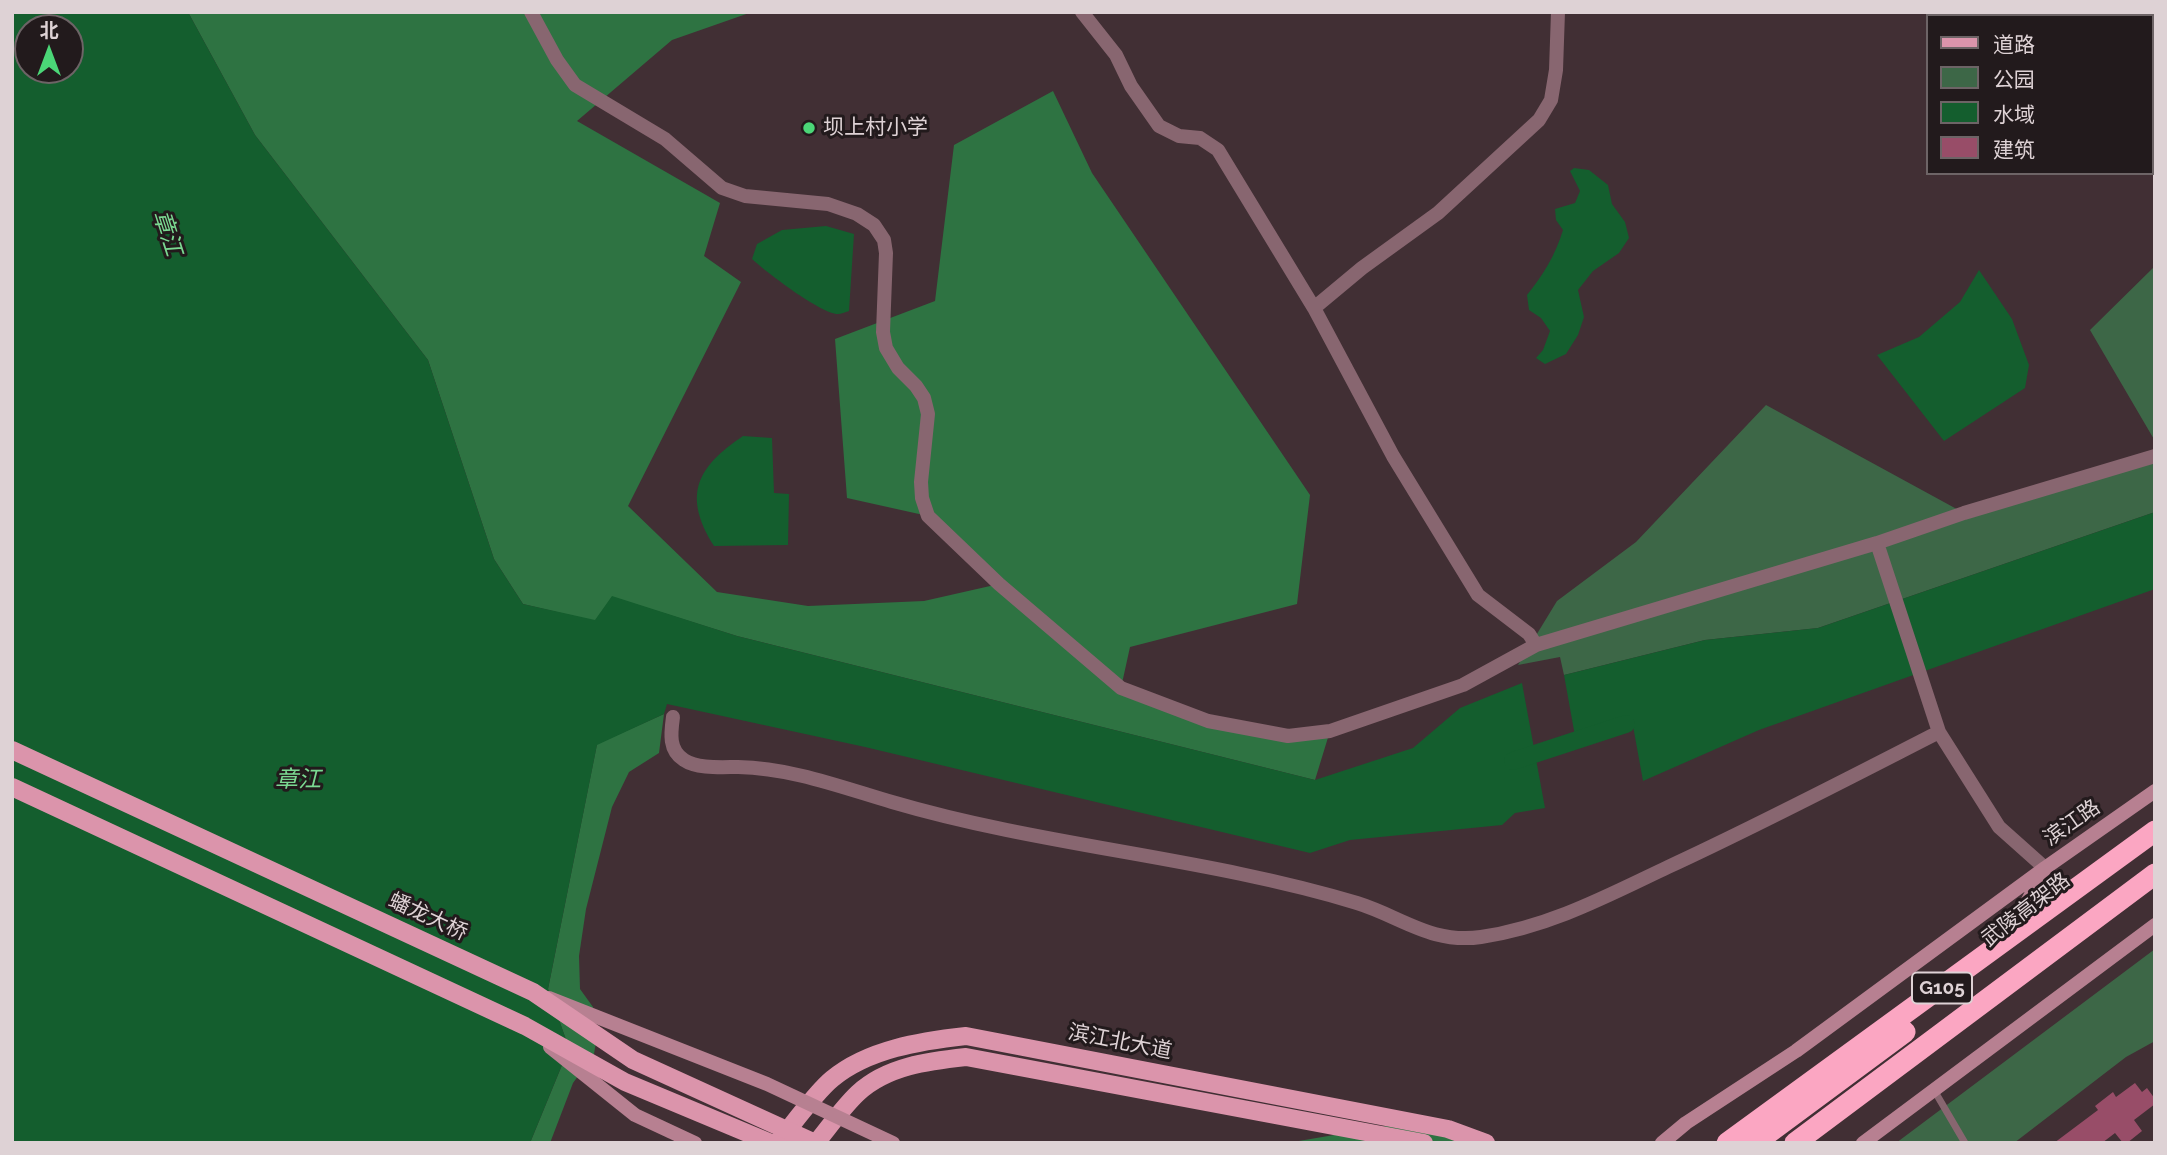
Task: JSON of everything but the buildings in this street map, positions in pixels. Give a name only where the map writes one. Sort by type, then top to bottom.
[{"type":"highway","name":"G105","points":[[1727,1143],[2155,831]]},
{"type":"highway","name":"武陵高架路","points":[[1755,1143],[2052,924],[2155,838]]},
{"type":"highway","name":"G105","points":[[1813,1143],[2029,969],[2155,874]]},
{"type":"highway","points":[[1795,1143],[2155,874]]},
{"type":"main road","name":"蟠龙大桥","points":[[12,750],[533,992],[634,1060],[816,1143]]},
{"type":"main road","points":[[12,787],[525,1026],[625,1082],[771,1143]]},
{"type":"main road","name":"滨江北大道","points":[[778,1143],[831,1079],[861,1062],[896,1048],[918,1042],[966,1036],[1448,1129],[1486,1143]]},
{"type":"main road","name":"滨江北大道","points":[[816,1143],[859,1092],[887,1074],[924,1062],[966,1057],[1424,1143]]},
{"type":"street","points":[[531,12],[552,51],[575,85],[665,139],[722,188],[745,196],[828,204],[858,214],[874,225],[884,240],[886,253],[883,332],[886,348],[898,368],[924,398],[928,414],[921,482],[922,498],[929,516],[999,584],[1121,688],[1208,721],[1288,736],[1330,731],[1463,685],[1536,645],[2155,456]]},
{"type":"street","points":[[1082,12],[1116,55],[1131,86],[1159,126],[1179,136],[1200,138],[1218,150],[1314,308],[1393,456],[1478,595],[1529,634],[1536,645]]},
{"type":"street","points":[[1314,308],[1362,268],[1438,213],[1539,120],[1551,100],[1556,70],[1558,12]]},
{"type":"street","points":[[1661,1143],[1686,1123],[1796,1051],[2045,868],[1999,827],[1939,732],[1877,543]]},
{"type":"street","points":[[673,717],[670,739],[678,755],[687,763],[764,768],[799,774],[903,805],[1009,830],[1248,874],[1360,904],[1437,937],[1479,937],[1555,920],[1754,827],[1939,732]]},
{"type":"street","name":"滨江路","points":[[2008,939],[2045,868],[2155,791]]},
{"type":"street","points":[[1863,1143],[2155,925]]},
{"type":"street","points":[[533,992],[767,1084],[893,1143]]},
{"type":"street","points":[[525,1026],[635,1115],[695,1143]]},
{"type":"lane","points":[[1934,1090],[1965,1143]]},
{"type":"green space","points":[[2155,266],[2155,441],[2090,330]]},
{"type":"green space","points":[[1766,405],[1964,513],[2155,456],[2155,512],[1818,628],[1705,640],[1564,675],[1560,657],[1518,665],[1557,601],[1636,542]]},
{"type":"green space","points":[[2155,949],[2155,1041],[2126,1057],[2014,1143],[1896,1143]]},
{"type":"shaded area","points":[[188,12],[752,12],[672,40],[577,121],[720,203],[704,256],[741,282],[628,506],[717,592],[808,606],[924,601],[999,584],[928,516],[847,498],[835,339],[935,301],[954,145],[1053,91],[1092,173],[1310,495],[1297,604],[1130,647],[1121,688],[1208,721],[1288,736],[1330,731],[1315,780],[737,636],[612,597],[595,621],[523,604],[494,559],[428,360],[255,135]]},
{"type":"shaded area","points":[[664,714],[659,753],[629,772],[612,807],[586,909],[579,956],[580,989],[593,1007],[597,1036],[594,1054],[573,1083],[550,1143],[530,1143],[569,1048],[548,989],[597,744]]},
{"type":"shaded area","points":[[1387,1126],[1483,1143],[1287,1143]]},
{"type":"water","name":"章江","points":[[12,12],[188,12],[255,135],[428,360],[494,559],[523,604],[595,620],[612,596],[737,636],[1315,780],[1413,748],[1460,708],[1522,683],[1545,808],[1515,813],[1502,825],[1350,840],[1310,853],[865,747],[667,704],[664,714],[597,745],[548,989],[569,1048],[530,1143],[12,1143]]},
{"type":"water","points":[[1574,168],[1589,170],[1608,185],[1612,204],[1625,222],[1629,238],[1619,253],[1593,271],[1578,290],[1584,317],[1578,335],[1566,354],[1545,364],[1536,358],[1543,350],[1550,331],[1541,318],[1529,310],[1527,295],[1548,265],[1563,230],[1556,220],[1555,209],[1575,203],[1580,191],[1570,171]]},
{"type":"water","points":[[826,226],[854,234],[849,311],[839,314],[807,300],[752,259],[757,244],[782,230]]},
{"type":"water","points":[[1979,270],[2012,319],[2029,365],[2025,388],[1944,441],[1877,355],[1919,337],[1960,302]]},
{"type":"water","points":[[743,436],[772,438],[774,493],[789,494],[788,545],[714,546],[704,528],[697,497],[699,484],[715,459]]},
{"type":"water","points":[[2155,512],[2155,589],[1759,730],[1643,781],[1633,726],[1575,736],[1564,675],[1705,640],[1818,628]]},
{"type":"waterway","points":[[1513,761],[1626,724]]},
{"type":"place","name":"坝上村小学","points":[[809,128]]}]
